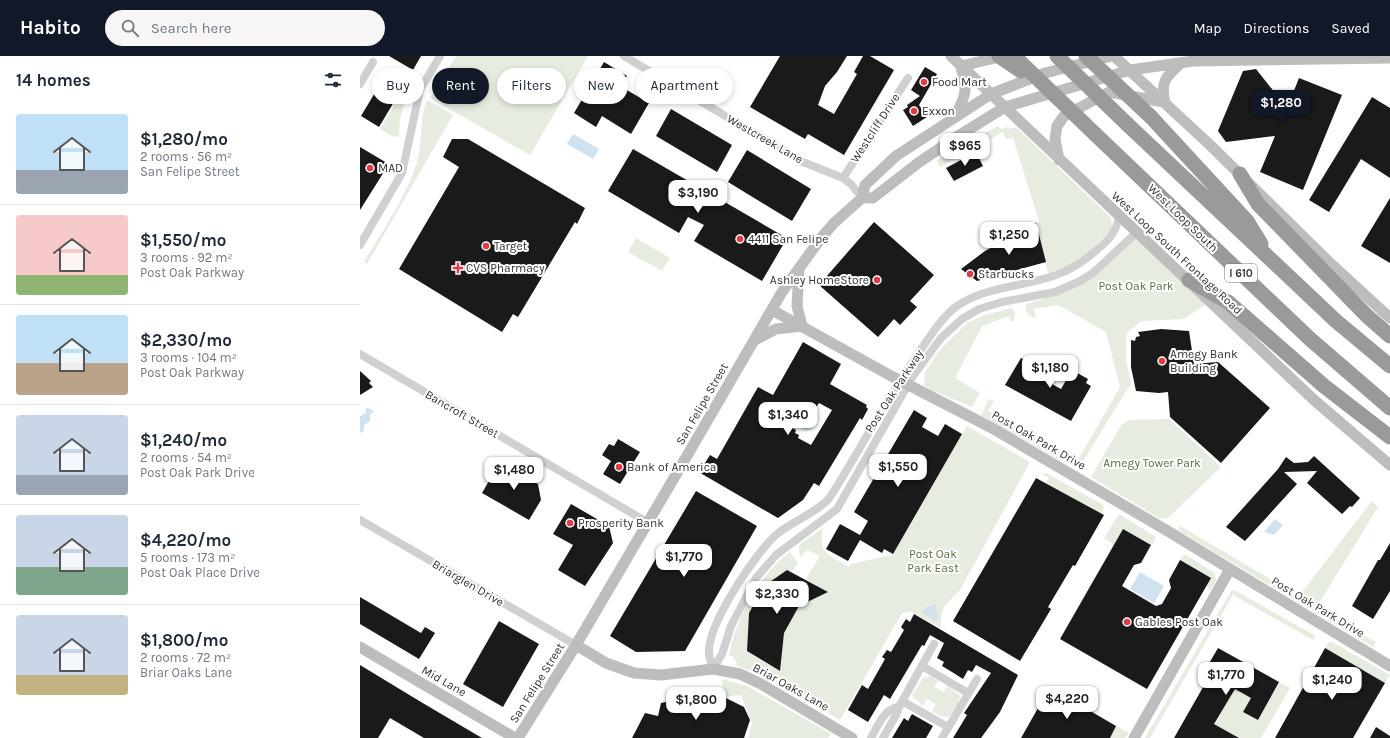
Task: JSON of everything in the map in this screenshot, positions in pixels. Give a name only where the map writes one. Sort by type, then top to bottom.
[{"type":"highway","points":[[999,56],[1054,94]]},
{"type":"highway","name":"West Loop South","points":[[1014,56],[1310,339],[1390,408]]},
{"type":"highway","name":"I 610","points":[[1056,56],[1269,259],[1336,321],[1390,366]]},
{"type":"highway","points":[[1086,56],[1151,117],[1247,221],[1269,259]]},
{"type":"highway","points":[[1240,174],[1258,204],[1367,316],[1390,336]]},
{"type":"highway","points":[[1189,280],[1228,302],[1324,386],[1390,437]]},
{"type":"main road","name":"West Loop South Frontage Road","points":[[951,56],[1314,400],[1390,465]]},
{"type":"main road","points":[[954,118],[965,96],[966,87],[961,66],[1004,56]]},
{"type":"main road","points":[[1113,56],[1165,102],[1389,313]]},
{"type":"main road","name":"San Felipe Street","points":[[517,738],[576,645],[772,310],[799,267],[834,223],[862,198],[865,186],[896,156],[991,94],[1045,73],[1074,64],[1113,56]]},
{"type":"main road","name":"San Felipe Street","points":[[862,198],[873,198],[924,159],[1005,107],[1130,70],[1181,62],[1243,59],[1390,58]]},
{"type":"main road","points":[[1165,102],[1162,91],[1164,82],[1170,72],[1181,62]]},
{"type":"main road","points":[[1059,160],[1055,139],[1057,126],[1064,116],[1070,112],[1109,92],[1165,102]]},
{"type":"main road","points":[[755,340],[776,329],[802,326],[796,306],[799,267]]},
{"type":"main road","name":"Post Oak Park Drive","points":[[772,310],[904,383],[992,428],[1390,666]]},
{"type":"main road","points":[[1134,738],[1230,569]]},
{"type":"main road","name":"Briar Oaks Lane","points":[[576,645],[606,664],[634,673],[661,675],[713,669],[740,674],[761,684],[852,738]]},
{"type":"main road","name":"Mid Lane","points":[[360,647],[517,738]]},
{"type":"street","points":[[360,245],[402,173],[420,90],[440,56]]},
{"type":"street","name":"Westcreek Lane","points":[[624,56],[803,162],[842,178],[851,184],[862,198]]},
{"type":"street","points":[[360,84],[373,62]]},
{"type":"street","name":"Westcliff Drive","points":[[842,178],[908,78]]},
{"type":"street","name":"Post Oak Parkway","points":[[713,669],[722,654],[731,626],[756,578],[776,555],[837,510],[904,383],[936,327],[958,306],[985,293],[1056,276],[1081,264],[1103,245],[1118,228],[1119,216]]},
{"type":"street","name":"Post Oak Parkway","points":[[713,669],[709,652],[717,620],[759,554],[777,534],[829,499],[904,383],[941,338],[962,319],[979,309],[1016,299],[1055,292],[1080,281],[1093,273],[1137,232]]},
{"type":"street","points":[[1013,286],[1016,299]]},
{"type":"street","name":"Bancroft Street","points":[[360,354],[647,522]]},
{"type":"street","name":"Briarglen Drive","points":[[360,520],[576,645]]},
{"type":"street","points":[[883,738],[896,715],[900,704],[934,644]]},
{"type":"street","points":[[922,666],[968,693]]},
{"type":"street","points":[[942,738],[977,679]]},
{"type":"street","points":[[871,738],[887,711],[900,704],[948,727]]},
{"type":"green space","points":[[456,56],[588,56],[581,68],[574,68],[574,80],[566,94],[566,68],[497,68],[497,104],[560,104],[530,155],[441,104],[489,104],[489,68],[449,68]]},
{"type":"green space","points":[[427,100],[453,115],[367,264],[364,262],[394,213],[413,175],[419,154]]},
{"type":"green space","points":[[394,104],[404,104],[400,119],[399,137],[392,136],[380,129]]},
{"type":"green space","points":[[998,126],[1001,129],[1016,127],[1111,218],[1112,226],[1110,231],[1089,252],[1068,266],[1048,273],[1036,223],[1039,221],[1013,138],[1006,139],[1003,132],[940,167],[937,160]]},
{"type":"green space","name":"Post Oak Park","points":[[1135,237],[1206,304],[1184,319],[1141,321],[1126,334],[1126,361],[1131,383],[1079,468],[1075,465],[1120,387],[1106,332],[1058,305],[1034,309],[1036,318],[1029,316],[1026,310],[1026,304],[1056,295],[1089,281]]},
{"type":"green space","points":[[636,238],[670,258],[662,271],[628,252]]},
{"type":"green space","points":[[1012,308],[1015,313],[1014,321],[1011,322],[1009,316],[982,326],[955,378],[980,393],[972,407],[931,390],[924,385],[925,372],[939,351],[967,323],[985,315]]},
{"type":"green space","points":[[989,399],[994,401],[988,411],[1062,451],[1058,459],[981,415]]},
{"type":"green space","name":"Amegy Tower Park","points":[[1169,419],[1221,467],[1167,519],[1159,518],[1091,477],[1122,424],[1130,420]]},
{"type":"green space","name":"Post Oak Park East","points":[[967,426],[1030,462],[960,590],[945,606],[942,615],[941,628],[910,611],[902,613],[840,720],[773,681],[736,665],[737,662],[732,656],[729,656],[737,627],[750,598],[779,561],[790,552],[798,563],[792,572],[787,570],[764,586],[749,613],[747,651],[779,671],[784,633],[799,606],[827,592],[806,579],[820,556],[807,550],[800,557],[799,545],[823,528],[823,549],[830,556],[849,567],[851,564],[892,555]]},
{"type":"green space","points":[[1046,473],[1102,504],[1104,507],[1101,514],[1046,483],[1049,478],[1042,474]]},
{"type":"green space","points":[[1372,501],[1378,507],[1316,608],[1376,642],[1373,647],[1178,530],[1180,526],[1299,596]]},
{"type":"green space","points":[[1119,514],[1156,537],[1153,544],[1151,545],[1123,529],[1114,545],[1104,538]]},
{"type":"green space","points":[[1184,554],[1215,573],[1216,581],[1210,590],[1180,560]]},
{"type":"green space","points":[[1234,590],[1316,636],[1313,640],[1233,595],[1150,738],[1145,738],[1231,591]]},
{"type":"green space","points":[[1330,641],[1390,675],[1385,683],[1325,648]]},
{"type":"green space","points":[[931,676],[938,681],[934,687],[944,692],[947,686],[960,695],[958,704],[949,717],[940,716],[932,711],[936,704],[927,699],[923,706],[912,696],[923,678]]},
{"type":"green space","points":[[722,679],[747,686],[831,734],[828,738],[748,738],[752,723],[741,695],[724,697]]},
{"type":"green space","points":[[1279,682],[1290,688],[1261,738],[1235,738],[1236,736],[1214,724],[1235,689],[1251,698],[1243,712],[1258,720]]},
{"type":"green space","points":[[1092,712],[1129,733],[1125,738],[1110,738],[1116,726]]},
{"type":"water","points":[[573,134],[599,149],[593,159],[567,144]]},
{"type":"water","points":[[1046,361],[1063,371],[1056,382],[1039,372]]},
{"type":"water","points":[[366,408],[371,409],[374,412],[370,414],[370,421],[364,425],[364,431],[360,433],[360,416],[366,413]]},
{"type":"water","points":[[799,419],[805,422],[809,419],[816,421],[812,429],[805,431],[796,425],[796,421]]},
{"type":"water","points":[[1275,519],[1283,525],[1274,535],[1264,532]]},
{"type":"water","points":[[1140,572],[1164,586],[1154,603],[1130,589]]},
{"type":"water","points":[[935,605],[938,617],[936,621],[922,613],[925,608]]},
{"type":"building","points":[[389,56],[421,56],[414,68],[410,68]]},
{"type":"building","points":[[780,56],[847,56],[837,72],[825,86],[818,105],[834,114],[857,74],[854,72],[863,56],[870,56],[894,70],[844,155],[808,134],[805,139],[750,107]]},
{"type":"building","points":[[604,62],[614,68],[600,68]]},
{"type":"building","points":[[925,67],[937,74],[919,105],[927,117],[913,126],[903,110],[908,107],[907,105],[920,96],[911,90]]},
{"type":"building","points":[[1256,69],[1287,108],[1299,78],[1342,95],[1303,190],[1260,172],[1275,136],[1226,142],[1218,131],[1243,71]]},
{"type":"building","points":[[628,91],[636,95],[636,104],[648,104],[631,134],[602,116],[596,127],[574,113],[579,104],[628,104]]},
{"type":"building","points":[[1372,97],[1390,108],[1390,178],[1361,159],[1329,212],[1309,200]]},
{"type":"building","points":[[372,98],[372,104],[393,104],[379,127],[361,116]]},
{"type":"building","points":[[671,109],[732,145],[717,172],[656,136]]},
{"type":"building","name":"Target","points":[[452,139],[468,139],[585,208],[577,224],[575,222],[518,317],[513,314],[502,332],[399,269],[459,167],[443,157]]},
{"type":"building","points":[[360,147],[387,163],[382,175],[360,210]]},
{"type":"building","points":[[633,149],[785,237],[781,244],[783,245],[762,281],[694,241],[704,225],[688,217],[679,233],[608,191]]},
{"type":"building","points":[[747,150],[811,189],[792,221],[728,182]]},
{"type":"building","points":[[976,152],[983,166],[954,181],[946,168]]},
{"type":"building","points":[[1390,198],[1390,263],[1361,246]]},
{"type":"building","name":"Ashley HomeStore","points":[[874,222],[934,275],[910,301],[917,307],[900,325],[894,319],[878,337],[819,285]]},
{"type":"building","points":[[1036,223],[1046,262],[977,281],[961,269],[985,251]]},
{"type":"building","points":[[1161,329],[1189,331],[1194,364],[1218,362],[1270,408],[1221,463],[1170,417],[1168,392],[1159,393],[1136,391],[1131,367],[1131,340],[1135,341],[1136,337],[1140,336],[1138,332]]},
{"type":"building","points":[[803,342],[841,364],[830,384],[867,405],[866,407],[868,409],[862,420],[860,418],[819,486],[814,483],[803,500],[778,518],[702,474],[700,471],[710,455],[717,459],[758,387],[773,395]],"holes":[[[800,403],[812,410],[813,408],[815,409],[819,403],[832,410],[811,445],[798,438],[799,435],[795,433],[796,430],[787,425]]]},
{"type":"building","points":[[1021,358],[1040,368],[1036,375],[1061,389],[1072,370],[1088,379],[1086,383],[1091,386],[1071,421],[1005,385]]},
{"type":"building","points":[[360,371],[371,381],[369,383],[373,387],[360,395]]},
{"type":"building","points":[[914,410],[927,418],[922,427],[938,436],[945,424],[962,434],[893,554],[884,549],[882,553],[860,540],[848,561],[826,549],[840,524],[860,535],[868,521],[854,512]]},
{"type":"building","name":"Bank of America","points":[[618,439],[640,452],[620,484],[603,474],[611,461],[602,455],[609,444],[614,446]]},
{"type":"building","points":[[1314,456],[1360,498],[1352,507],[1350,506],[1342,514],[1307,483],[1317,471],[1284,472],[1297,484],[1245,541],[1226,527],[1278,469],[1286,457],[1294,463],[1308,462]]},
{"type":"building","points":[[500,462],[538,484],[541,500],[529,520],[482,493]]},
{"type":"building","points":[[1036,478],[1104,515],[1075,566],[1073,565],[1048,607],[1051,609],[1020,661],[953,621]]},
{"type":"building","points":[[696,491],[757,526],[685,651],[636,652],[610,636]]},
{"type":"building","points":[[571,504],[609,526],[613,543],[585,586],[558,570],[573,545],[553,534]]},
{"type":"building","name":"Gables Post Oak","points":[[1123,529],[1151,545],[1141,563],[1134,565],[1122,586],[1156,606],[1162,604],[1171,588],[1169,580],[1180,560],[1211,578],[1147,689],[1060,639]]},
{"type":"building","points":[[1390,543],[1390,591],[1373,619],[1352,606],[1378,560],[1380,560]]},
{"type":"building","points":[[787,570],[828,592],[799,606],[784,633],[780,671],[747,651],[749,613],[764,586]]},
{"type":"building","points":[[360,597],[421,633],[425,627],[435,633],[419,659],[360,624]]},
{"type":"building","points":[[914,614],[1018,675],[1000,712],[981,738],[953,738],[967,715],[964,713],[991,673],[976,665],[972,672],[968,670],[963,679],[942,666],[944,662],[937,658],[944,643],[930,635],[924,646],[922,645],[890,699],[884,695],[868,722],[848,710],[862,685],[868,689],[885,659],[882,657],[887,650],[891,652],[904,630],[901,627],[906,619],[910,622]]},
{"type":"building","points":[[499,621],[539,644],[503,707],[463,684]]},
{"type":"building","points":[[1218,648],[1279,682],[1258,720],[1243,712],[1251,698],[1235,689],[1214,724],[1239,738],[1174,738],[1210,675],[1204,672]]},
{"type":"building","points":[[1325,648],[1385,683],[1353,738],[1275,738]]},
{"type":"building","points":[[360,665],[482,738],[424,738],[390,718],[378,738],[360,738]]},
{"type":"building","points":[[1050,687],[1084,707],[1088,700],[1096,705],[1092,712],[1116,726],[1110,738],[1021,738]]},
{"type":"building","points":[[724,697],[744,707],[750,720],[744,738],[632,738],[645,713],[658,716],[661,703],[686,698],[690,708]]},
{"type":"building","points":[[912,714],[933,726],[926,738],[892,738],[904,718],[908,721]]},
{"type":"building","points":[[1376,727],[1390,736],[1390,738],[1370,738]]},
{"type":"place","name":"Food Mart","points":[[924,82]]},
{"type":"place","name":"Exxon","points":[[914,111]]},
{"type":"place","name":"MAD","points":[[370,168]]},
{"type":"place","name":"4411 San Felipe","points":[[740,239]]},
{"type":"place","name":"Target","points":[[486,246]]},
{"type":"place","name":"CVS Pharmacy","points":[[458,268]]},
{"type":"place","name":"Starbucks","points":[[970,274]]},
{"type":"place","name":"Ashley HomeStore","points":[[877,280]]},
{"type":"place","name":"Amegy Bank Building","points":[[1162,361]]},
{"type":"place","name":"Bank of America","points":[[619,467]]},
{"type":"place","name":"Prosperity Bank","points":[[570,523]]},
{"type":"place","name":"Gables Post Oak","points":[[1127,622]]}]
